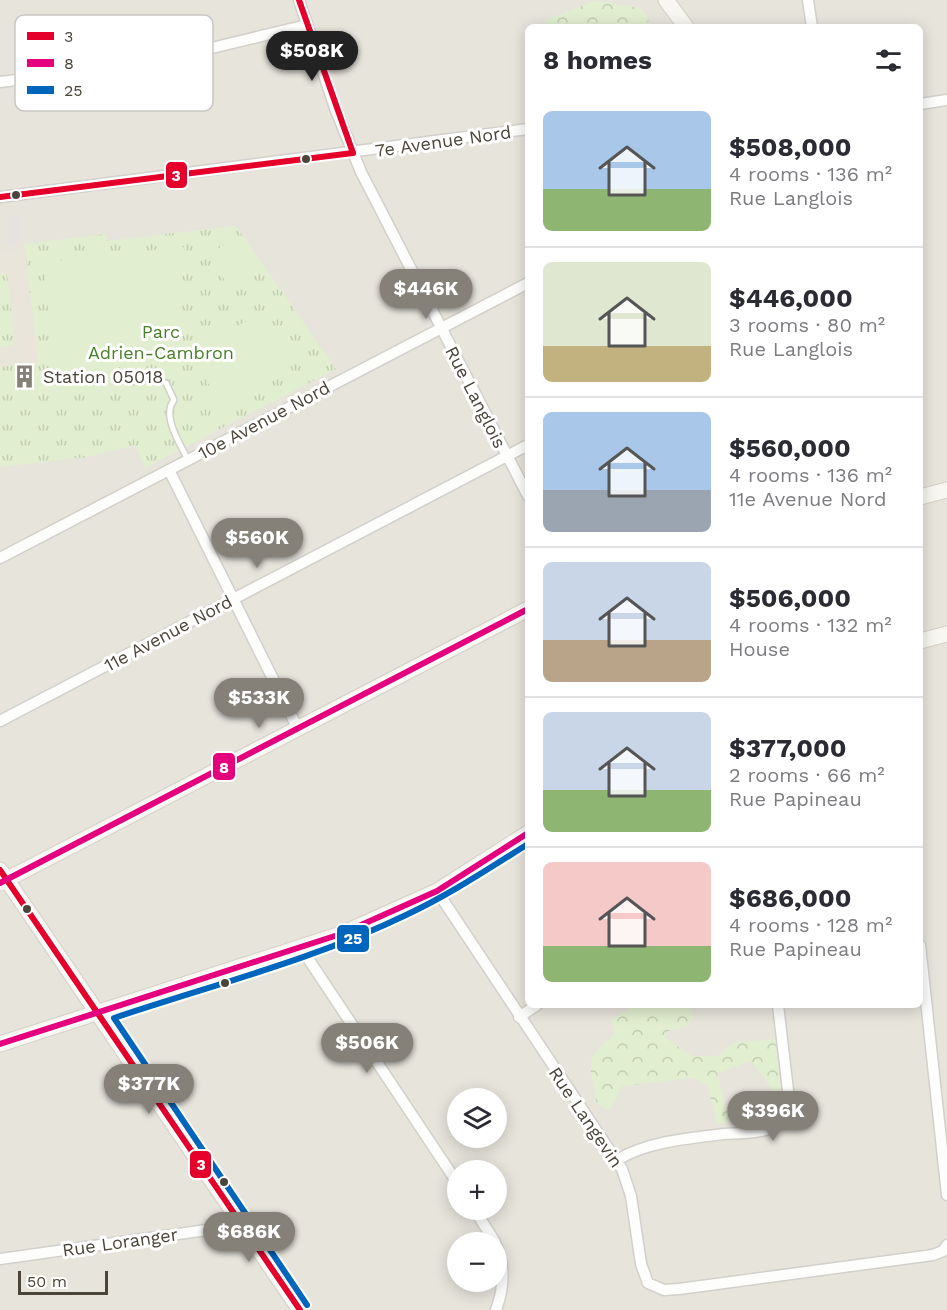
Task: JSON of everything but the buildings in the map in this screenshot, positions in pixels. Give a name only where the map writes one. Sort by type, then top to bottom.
[{"type":"main road","points":[[666,0],[684,24]]},
{"type":"main road","points":[[923,496],[947,490]]},
{"type":"main road","points":[[300,1310],[100,1013],[2,878],[525,611]]},
{"type":"main road","points":[[923,640],[947,634]]},
{"type":"main road","points":[[0,1044],[301,948],[381,918],[437,891],[525,835]]},
{"type":"street","name":"Rue Langlois","points":[[299,0],[353,153],[440,328],[525,491]]},
{"type":"street","points":[[808,0],[812,24]]},
{"type":"street","points":[[213,48],[307,25]]},
{"type":"street","points":[[0,82],[15,80]]},
{"type":"street","points":[[923,104],[947,100]]},
{"type":"street","name":"7e Avenue Nord","points":[[0,194],[353,153],[525,129]]},
{"type":"street","name":"10e Avenue Nord","points":[[0,558],[525,285]]},
{"type":"street","name":"11e Avenue Nord","points":[[0,721],[525,446]]},
{"type":"street","points":[[169,470],[297,727]]},
{"type":"street","name":"Rue Langevin","points":[[437,891],[519,1017],[617,1160],[631,1196],[644,1276],[656,1288],[679,1289],[933,1255],[943,1251],[947,1245]]},
{"type":"street","points":[[301,948],[447,1167]]},
{"type":"street","points":[[923,973],[947,1195]]},
{"type":"street","points":[[519,1017],[532,1008]]},
{"type":"street","points":[[617,1160],[650,1147],[703,1136],[760,1131],[775,1126],[785,1114],[789,1100],[778,1008]]},
{"type":"street","name":"Rue Loranger","points":[[0,1259],[221,1228],[239,1220]]},
{"type":"street","points":[[496,1310],[502,1292]]},
{"type":"lane","points":[[166,383],[174,400],[171,404],[170,420],[188,460]]},
{"type":"shaded area","points":[[0,0],[947,0],[947,1310],[0,1310]]},
{"type":"shaded area","points":[[18,217],[21,243],[8,244],[6,218]]},
{"type":"shaded area","points":[[24,249],[38,362],[26,364],[36,463],[0,467],[0,252]]},
{"type":"green space","points":[[595,1],[640,8],[648,17],[649,24],[545,24],[545,20]]},
{"type":"green space","name":"Parc Adrien-Cambron","points":[[236,226],[336,369],[145,468],[135,445],[86,457],[0,467],[0,367],[38,362],[24,244],[106,234],[107,241]]},
{"type":"green space","points":[[232,239],[253,269],[228,285],[208,256]]},
{"type":"green space","points":[[185,247],[179,316],[164,346],[56,397],[44,262]]},
{"type":"green space","points":[[7,274],[15,345],[0,347],[0,275]]},
{"type":"green space","points":[[263,313],[292,370],[220,406],[191,349]]},
{"type":"green space","points":[[629,1008],[691,1008],[693,1017],[688,1026],[668,1031],[664,1037],[692,1056],[718,1056],[732,1043],[775,1039],[781,1090],[778,1097],[751,1061],[717,1073],[730,1123],[717,1123],[707,1085],[694,1078],[622,1086],[611,1109],[604,1109],[596,1101],[591,1063],[593,1056],[615,1034],[611,1020]]},
{"type":"transit line","name":"3","points":[[299,0],[353,153]]},
{"type":"transit line","name":"3","points":[[0,197],[353,153]]},
{"type":"transit line","name":"8","points":[[0,883],[525,611]]},
{"type":"transit line","name":"8","points":[[0,1044],[341,934],[437,891],[525,835]]},
{"type":"transit line","name":"25","points":[[307,1305],[114,1018],[299,959],[371,931],[438,899],[525,846]]},
{"type":"transit line","name":"3","points":[[0,870],[300,1310]]},
{"type":"place","name":"Station 05018","points":[[25,376]]}]
